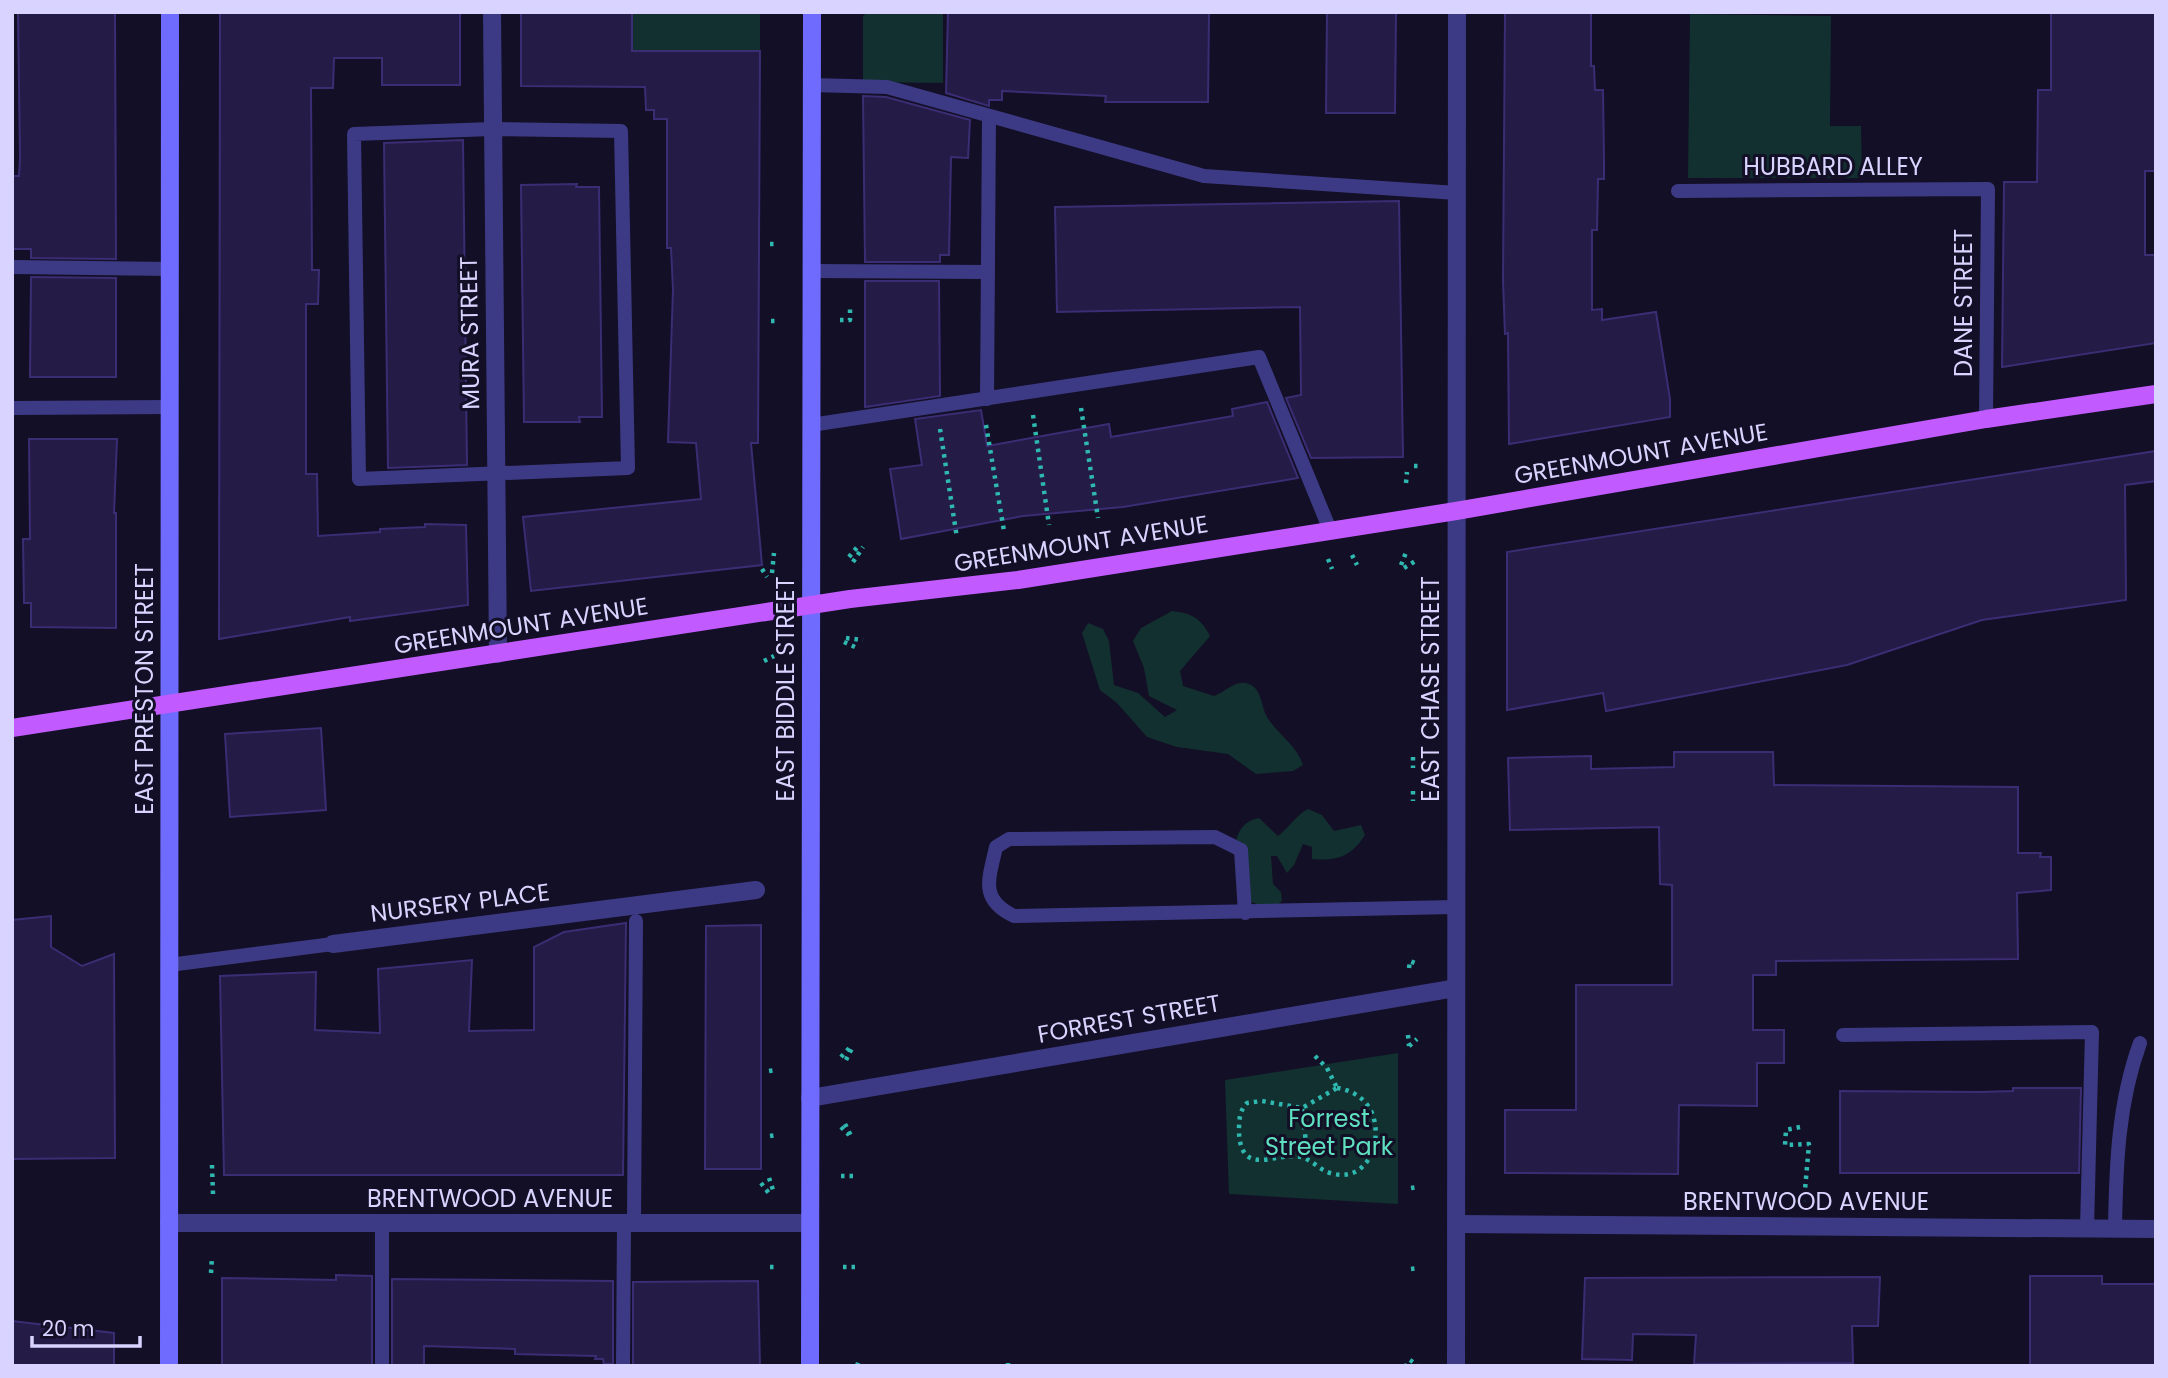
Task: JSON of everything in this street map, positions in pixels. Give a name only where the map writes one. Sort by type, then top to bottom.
[{"type":"main road","name":"EAST PRESTON STREET","points":[[169,1366],[170,12]]},
{"type":"main road","name":"EAST BIDDLE STREET","points":[[810,1366],[812,12]]},
{"type":"main road","name":"GREENMOUNT AVENUE","points":[[12,728],[850,599],[1018,579],[1456,511],[1986,418],[2156,394]]},
{"type":"street","name":"MURA STREET","points":[[492,12],[498,654]]},
{"type":"street","name":"EAST CHASE STREET","points":[[1456,1366],[1457,12]]},
{"type":"street","name":"NURSERY PLACE","points":[[333,944],[756,890]]},
{"type":"street","name":"FORREST STREET","points":[[810,1098],[1456,988]]},
{"type":"street","name":"BRENTWOOD AVENUE","points":[[169,1223],[810,1223]]},
{"type":"street","name":"BRENTWOOD AVENUE","points":[[1456,1224],[2156,1229]]},
{"type":"lane","points":[[811,85],[887,87],[1204,176],[1457,193]]},
{"type":"lane","points":[[985,399],[989,116]]},
{"type":"lane","points":[[492,129],[621,131],[628,468],[496,474],[359,479],[354,134],[492,129]]},
{"type":"lane","name":"HUBBARD ALLEY","points":[[1678,191],[1988,189]]},
{"type":"lane","name":"DANE STREET","points":[[1986,418],[1988,189]]},
{"type":"lane","points":[[12,267],[170,269]]},
{"type":"lane","points":[[811,271],[988,272]]},
{"type":"lane","points":[[811,425],[1259,357],[1330,530]]},
{"type":"lane","points":[[12,408],[170,407]]},
{"type":"lane","points":[[1245,912],[1241,850],[1216,837],[1009,839],[996,847],[987,887],[997,908],[1014,916],[1245,912],[1455,907]]},
{"type":"lane","points":[[623,1366],[636,920]]},
{"type":"lane","name":"NURSERY PLACE","points":[[170,965],[333,944]]},
{"type":"lane","points":[[1843,1035],[2092,1031],[2087,1228]]},
{"type":"lane","points":[[2115,1229],[2116,1149],[2130,1070],[2140,1043]]},
{"type":"lane","points":[[382,1223],[382,1366]]},
{"type":"path","points":[[839,320],[850,320],[850,308]]},
{"type":"path","points":[[1078,385],[1098,517]]},
{"type":"path","points":[[1030,392],[1049,525]]},
{"type":"path","points":[[985,399],[1004,531]]},
{"type":"path","points":[[937,407],[957,538]]},
{"type":"path","points":[[1406,483],[1408,472]]},
{"type":"path","points":[[849,556],[861,546],[853,562]]},
{"type":"path","points":[[1407,550],[1403,567],[1417,560]]},
{"type":"path","points":[[762,569],[770,575],[774,553]]},
{"type":"path","points":[[1352,555],[1357,565]]},
{"type":"path","points":[[1328,559],[1332,569]]},
{"type":"path","points":[[855,647],[845,640],[863,640]]},
{"type":"path","points":[[765,653],[764,661],[774,656]]},
{"type":"path","points":[[1410,961],[1417,964]]},
{"type":"path","points":[[1408,1035],[1409,1046],[1417,1039]]},
{"type":"path","points":[[843,1058],[853,1046]]},
{"type":"path","points":[[1315,1056],[1327,1068],[1337,1088]]},
{"type":"path","points":[[1337,1088],[1352,1091],[1372,1112],[1376,1125],[1374,1151],[1368,1163],[1357,1171],[1345,1175],[1333,1174],[1298,1156],[1275,1161],[1251,1158],[1244,1152],[1239,1136],[1240,1115],[1248,1103],[1262,1101],[1302,1108],[1337,1088]]},
{"type":"path","points":[[1302,1108],[1308,1160]]},
{"type":"path","points":[[1800,1127],[1786,1130],[1786,1145],[1808,1144],[1802,1227]]},
{"type":"path","points":[[770,1136],[776,1135]]},
{"type":"path","points":[[212,1165],[213,1194]]},
{"type":"path","points":[[841,1176],[853,1177]]},
{"type":"path","points":[[761,1183],[773,1195],[769,1178]]},
{"type":"path","points":[[211,1273],[212,1257]]},
{"type":"path","points":[[843,1268],[855,1267]]},
{"type":"path","points":[[1411,1269],[1419,1268]]},
{"type":"path","points":[[1407,1363],[1417,1365]]},
{"type":"green space","points":[[632,12],[760,12],[760,51],[632,51]]},
{"type":"green space","points":[[868,12],[943,12],[943,83],[863,82],[863,16]]},
{"type":"green space","points":[[1690,14],[1831,16],[1830,126],[1861,126],[1862,178],[1688,178]]},
{"type":"green space","points":[[1172,611],[1195,618],[1210,636],[1180,671],[1183,686],[1214,696],[1240,683],[1253,686],[1259,694],[1267,717],[1296,751],[1303,765],[1293,771],[1256,774],[1228,754],[1177,747],[1147,737],[1117,703],[1100,690],[1082,633],[1088,623],[1103,629],[1109,641],[1114,685],[1138,693],[1165,717],[1177,710],[1149,696],[1144,668],[1133,641],[1141,628]]},
{"type":"green space","points":[[1308,809],[1322,815],[1334,831],[1361,825],[1365,835],[1349,853],[1336,858],[1312,859],[1312,847],[1303,844],[1294,865],[1287,873],[1277,856],[1271,856],[1273,884],[1281,892],[1282,901],[1272,909],[1248,901],[1236,866],[1236,841],[1240,831],[1247,823],[1259,818],[1278,836]]},
{"type":"green space","name":"Forrest Street Park","points":[[1398,1053],[1398,1204],[1229,1194],[1225,1080]]},
{"type":"building","points":[[18,12],[115,12],[116,259],[31,258],[31,249],[12,249],[12,176],[19,176],[20,158]]},
{"type":"building","points":[[220,12],[460,12],[460,85],[382,85],[382,58],[334,58],[333,88],[311,88],[312,270],[319,270],[318,304],[306,304],[306,474],[317,474],[318,536],[425,527],[425,524],[466,525],[468,605],[350,621],[350,617],[219,639]]},
{"type":"building","points":[[521,12],[632,12],[632,51],[760,51],[758,443],[751,443],[762,565],[531,591],[523,517],[701,499],[696,443],[668,442],[673,289],[671,248],[667,248],[667,119],[654,119],[654,110],[646,110],[645,87],[521,86]]},
{"type":"building","points":[[948,12],[1209,12],[1208,102],[1105,102],[1106,96],[1002,91],[1002,100],[989,100],[989,106],[946,93]]},
{"type":"building","points":[[1327,12],[1396,12],[1395,113],[1326,113]]},
{"type":"building","points":[[1505,12],[1591,12],[1591,66],[1594,66],[1595,90],[1603,90],[1604,160],[1604,179],[1598,179],[1597,230],[1592,230],[1592,310],[1602,309],[1602,320],[1656,312],[1670,399],[1670,417],[1509,444],[1508,333],[1505,334],[1503,281]]},
{"type":"building","points":[[2051,12],[2156,12],[2156,171],[2145,171],[2145,255],[2156,255],[2156,343],[2002,367],[2004,182],[2037,182],[2038,90],[2051,90]]},
{"type":"building","points":[[863,96],[886,97],[970,120],[968,158],[951,157],[949,255],[940,255],[940,262],[865,262]]},
{"type":"building","points":[[463,140],[467,465],[388,468],[384,143]]},
{"type":"building","points":[[577,184],[576,187],[599,187],[602,417],[579,417],[580,422],[524,422],[521,185]]},
{"type":"building","points":[[1399,201],[1403,457],[1311,458],[1286,398],[1301,395],[1300,307],[1057,312],[1055,207]]},
{"type":"building","points":[[31,277],[116,278],[116,377],[30,377]]},
{"type":"building","points":[[865,281],[939,281],[940,396],[865,407]]},
{"type":"building","points":[[1267,402],[1298,478],[1123,507],[1023,516],[901,539],[890,469],[922,465],[915,419],[981,410],[987,446],[1109,424],[1111,437],[1233,416],[1232,409]]},
{"type":"building","points":[[29,439],[117,439],[114,513],[116,628],[31,627],[31,603],[24,603],[23,539],[30,539]]},
{"type":"building","points":[[2156,451],[2156,481],[2125,485],[2126,600],[1982,620],[1847,665],[1606,711],[1603,693],[1507,710],[1507,552]]},
{"type":"building","points":[[321,728],[326,810],[230,817],[225,734]]},
{"type":"building","points":[[1674,752],[1773,752],[1774,785],[2018,787],[2018,853],[2041,853],[2040,857],[2051,857],[2051,890],[2017,893],[2018,959],[1776,961],[1776,975],[1753,975],[1753,1030],[1784,1030],[1784,1063],[1757,1063],[1757,1106],[1679,1105],[1678,1174],[1505,1173],[1505,1110],[1576,1110],[1576,985],[1672,985],[1672,885],[1660,884],[1659,827],[1510,830],[1508,758],[1591,756],[1591,769],[1674,767]]},
{"type":"building","points":[[51,916],[51,947],[82,966],[114,954],[115,1158],[12,1159],[12,920]]},
{"type":"building","points":[[626,923],[623,1175],[224,1175],[220,976],[316,972],[315,1030],[380,1033],[378,969],[472,960],[469,1031],[534,1030],[534,947],[564,932]]},
{"type":"building","points":[[761,925],[761,1169],[705,1169],[706,926]]},
{"type":"building","points":[[2013,1088],[2081,1088],[2079,1173],[1840,1173],[1840,1091],[1980,1092],[2013,1091]]},
{"type":"building","points":[[336,1275],[372,1276],[372,1366],[222,1366],[222,1278],[336,1280]]},
{"type":"building","points":[[2030,1276],[2102,1276],[2102,1284],[2156,1284],[2156,1366],[2030,1366]]},
{"type":"building","points":[[1880,1277],[1878,1326],[1852,1326],[1853,1363],[1694,1364],[1696,1335],[1633,1334],[1632,1360],[1582,1359],[1585,1278]]},
{"type":"building","points":[[392,1279],[613,1281],[613,1364],[604,1364],[603,1359],[595,1359],[596,1356],[515,1354],[515,1349],[424,1346],[424,1366],[392,1366]]},
{"type":"building","points":[[758,1281],[760,1366],[633,1365],[633,1282]]},
{"type":"building","points":[[12,1321],[114,1333],[114,1366],[12,1366]]}]
